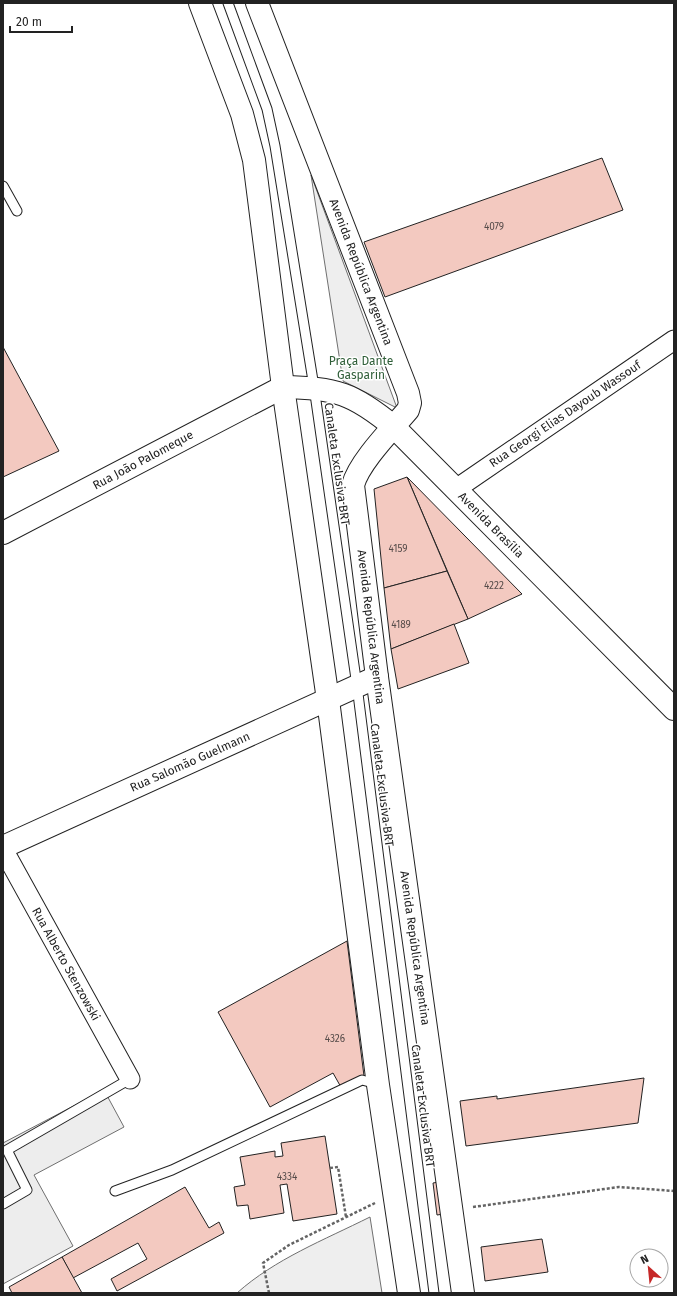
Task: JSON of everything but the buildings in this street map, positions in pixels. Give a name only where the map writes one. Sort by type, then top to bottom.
[{"type":"street","points":[[200,3],[242,114],[254,160],[283,387],[328,700],[378,1084],[408,1293]]},
{"type":"street","name":"Avenida República Argentina","points":[[257,3],[408,393],[410,403],[408,410],[355,476],[353,485],[377,677],[463,1293]]},
{"type":"street","name":"Rua Georgi Elias Dayoub Wassouf","points":[[456,489],[674,340]]},
{"type":"street","name":"Avenida Brasília","points":[[283,387],[314,387],[343,394],[361,401],[394,426],[674,709]]},
{"type":"street","name":"Rua João Palomeque","points":[[3,533],[283,387]]},
{"type":"street","name":"Rua Salomão Guelmann","points":[[3,848],[377,677]]},
{"type":"street","name":"Rua Alberto Stenzowski","points":[[3,848],[130,1079]]},
{"type":"lane","name":"Canaleta Exclusiva BRT","points":[[228,3],[267,109],[275,146],[314,387],[357,686],[434,1293]]},
{"type":"lane","points":[[3,186],[16,211]]},
{"type":"lane","points":[[3,1204],[27,1190],[7,1150],[130,1079]]},
{"type":"lane","points":[[115,1191],[172,1170],[362,1080],[378,1084]]},
{"type":"path","points":[[330,1168],[338,1167],[346,1217]]},
{"type":"path","points":[[452,1209],[619,1186],[674,1191]]},
{"type":"path","points":[[269,1293],[263,1263],[289,1245],[393,1194]]},
{"type":"green space","name":"Praça Dante Gasparin","points":[[311,175],[397,408],[343,381]]},
{"type":"green space","points":[[370,1217],[382,1293],[237,1293],[267,1270],[284,1260]]},
{"type":"shaded area","points":[[104,1090],[124,1127],[34,1175],[73,1246],[3,1284],[3,1143]]}]
